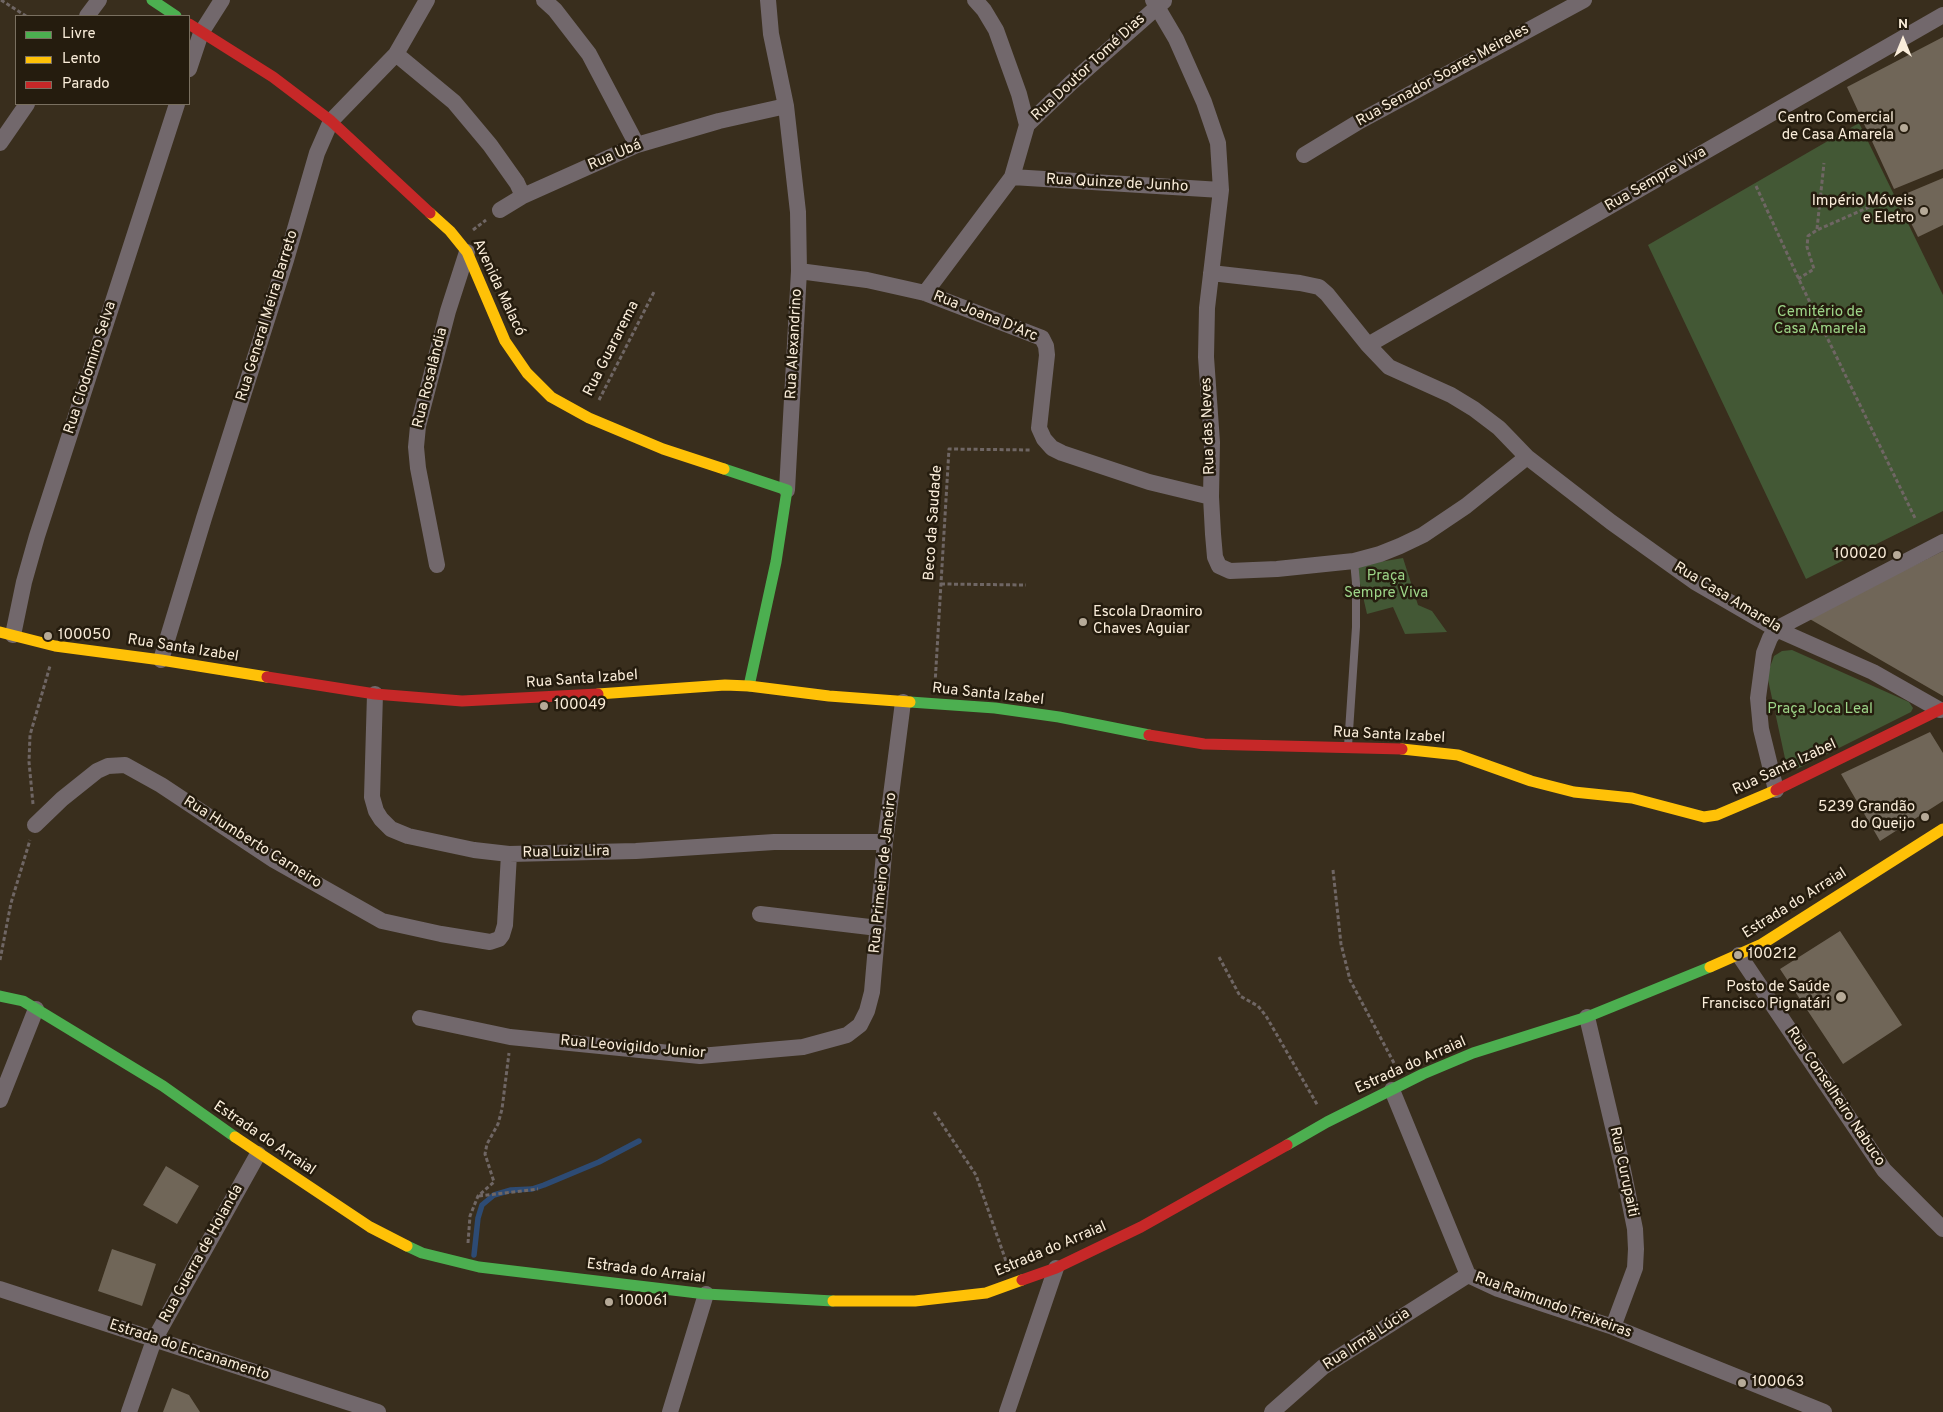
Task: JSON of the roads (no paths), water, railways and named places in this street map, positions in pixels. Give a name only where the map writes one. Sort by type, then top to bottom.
[{"type":"street","points":[[89,15],[99,0]]},
{"type":"street","points":[[152,0],[174,15]]},
{"type":"street","points":[[190,62],[195,28],[222,0]]},
{"type":"street","name":"Rua General Meira Barreto","points":[[162,660],[207,509],[286,260],[317,153],[331,121],[396,54],[427,0]]},
{"type":"street","points":[[544,0],[555,10],[589,54],[637,145]]},
{"type":"street","name":"Rua Alexandrino","points":[[749,686],[776,562],[787,490],[799,271],[798,212],[786,106],[771,34],[768,0]]},
{"type":"street","points":[[975,0],[984,10],[996,30],[1019,94],[1027,125]]},
{"type":"street","name":"Rua Senador Soares Meireles","points":[[1304,155],[1360,121],[1584,0]]},
{"type":"street","name":"Rua Doutor Tomé Dias","points":[[925,293],[1012,177],[1027,125],[1158,2]]},
{"type":"street","name":"Rua das Neves","points":[[1158,2],[1204,102],[1218,143],[1221,190],[1207,308],[1206,357],[1212,442],[1211,498],[1215,557],[1219,566],[1230,570],[1277,569],[1354,561]]},
{"type":"street","name":"Rua Sempre Viva","points":[[1368,345],[1943,15]]},
{"type":"street","name":"Avenida Malacó","points":[[195,28],[273,77],[331,121],[463,246],[505,341],[527,373],[551,397],[589,418],[664,449],[787,490]]},
{"type":"street","points":[[396,54],[454,102],[490,145],[517,183],[523,196]]},
{"type":"street","points":[[0,143],[26,105]]},
{"type":"street","name":"Rua Clodomiro Selva","points":[[6,633],[177,105]]},
{"type":"street","name":"Rua Ubá","points":[[500,210],[523,196],[637,145],[719,121],[786,106]]},
{"type":"street","name":"Rua Quinze de Junho","points":[[1012,177],[1221,190]]},
{"type":"street","name":"Rua Rosalândia","points":[[437,565],[418,468],[416,447],[418,426],[463,246]]},
{"type":"street","name":"Rua Joana D'Arc","points":[[799,271],[867,280],[925,293],[1042,338],[1046,346],[1047,355],[1039,428],[1044,439],[1056,450],[1150,482],[1211,498]]},
{"type":"street","points":[[1211,272],[1319,287],[1327,294],[1368,345]]},
{"type":"street","name":"Rua Casa Amarela","points":[[1368,345],[1389,367],[1451,395],[1474,409],[1499,428],[1527,456],[1611,522],[1696,582],[1776,629],[1873,672],[1942,711]]},
{"type":"street","points":[[1354,561],[1400,546],[1423,535],[1466,506],[1527,456]]},
{"type":"street","points":[[1776,790],[1761,729],[1758,698],[1764,653],[1776,629],[1943,542]]},
{"type":"street","name":"Rua Santa Izabel","points":[[6,633],[55,646],[162,660],[375,694],[462,701],[521,699],[725,684],[829,696],[995,708],[1059,717],[1158,738],[1204,744],[1410,749],[1458,755],[1556,788],[1574,792],[1632,798],[1656,803],[1704,818],[1717,815],[1776,790],[1942,711]]},
{"type":"street","name":"Rua Luiz Lira","points":[[375,694],[372,797],[381,819],[391,829],[408,836],[474,850],[509,854],[636,851],[774,842],[886,842]]},
{"type":"street","name":"Rua Primeiro de Janeiro","points":[[847,1036],[860,1025],[867,1011],[872,992],[886,842],[903,702]]},
{"type":"street","name":"Rua Humberto Carneiro","points":[[35,825],[62,799],[97,770],[108,766],[125,765],[161,785],[274,860],[382,921],[490,942],[499,939],[505,925],[509,854]]},
{"type":"street","name":"Estrada do Arraial","points":[[0,996],[23,1001],[163,1086],[258,1154],[370,1227],[422,1253],[480,1267],[706,1294],[858,1302],[915,1301],[986,1293],[1056,1268],[1141,1227],[1327,1122],[1398,1086],[1473,1053],[1587,1016],[1739,955],[1762,944],[1943,828]]},
{"type":"street","points":[[760,914],[878,928]]},
{"type":"street","name":"Rua Conselheiro Nabuco","points":[[1739,955],[1884,1170],[1943,1229]]},
{"type":"street","points":[[0,1100],[36,1009]]},
{"type":"street","name":"Rua Curupaiti","points":[[1587,1016],[1622,1165],[1636,1249],[1634,1268],[1613,1327]]},
{"type":"street","name":"Rua Leovigildo Junior","points":[[420,1018],[510,1037],[700,1056],[803,1047],[847,1036]]},
{"type":"street","name":"Rua Raimundo Freixeiras","points":[[1398,1086],[1468,1275],[1498,1289],[1613,1327],[1824,1412]]},
{"type":"street","name":"Rua Guerra de Holanda","points":[[129,1412],[154,1340],[258,1154]]},
{"type":"street","points":[[1007,1412],[1056,1268]]},
{"type":"street","name":"Rua Irmã Lúcia","points":[[1272,1412],[1323,1367],[1468,1275]]},
{"type":"street","name":"Estrada do Encanamento","points":[[0,1289],[378,1412]]},
{"type":"street","points":[[670,1412],[706,1294]]},
{"type":"lane","points":[[1348,748],[1356,627],[1354,561]]},
{"type":"waterway","points":[[474,1255],[478,1218],[482,1205],[494,1195],[511,1190],[532,1189],[544,1185],[599,1162],[639,1141]]},
{"type":"place","name":"Centro Comercial de Casa Amarela","points":[[1904,128]]},
{"type":"place","name":"Império Móveis e Eletro","points":[[1924,211]]},
{"type":"place","name":"100020","points":[[1897,555]]},
{"type":"place","name":"Escola Draomiro Chaves Aguiar","points":[[1083,622]]},
{"type":"place","name":"100050","points":[[48,636]]},
{"type":"place","name":"100049","points":[[544,706]]},
{"type":"place","name":"5239 Grandão do Queijo","points":[[1925,817]]},
{"type":"place","name":"100212","points":[[1738,955]]},
{"type":"place","name":"Posto de Saúde Francisco Pignatári","points":[[1841,997]]},
{"type":"place","name":"100061","points":[[609,1302]]},
{"type":"place","name":"100063","points":[[1742,1383]]},
{"type":"park label","name":"Cemitério de Casa Amarela","points":[[1820,322]]},
{"type":"park label","name":"Praça Sempre Viva","points":[[1386,586]]},
{"type":"park label","name":"Praça Joca Leal","points":[[1820,710]]}]
